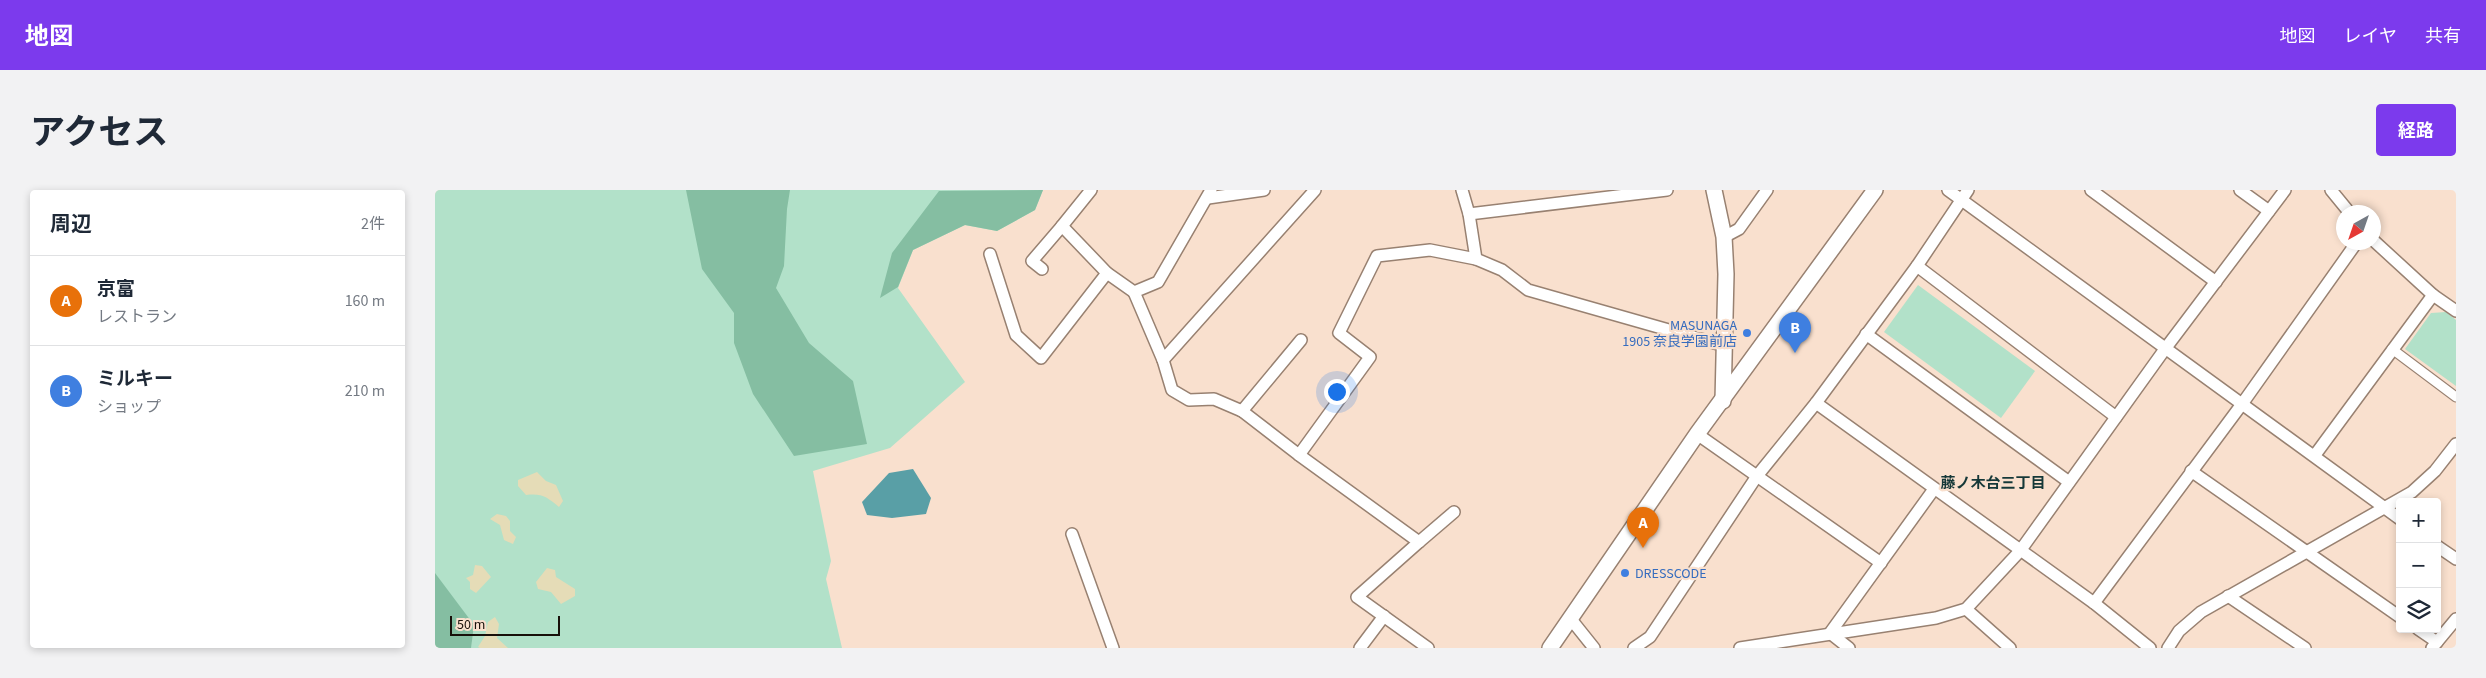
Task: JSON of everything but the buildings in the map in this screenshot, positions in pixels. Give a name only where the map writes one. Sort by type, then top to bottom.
[{"type":"street","points":[[1042,269],[1032,261],[1091,190]]},
{"type":"street","points":[[1134,292],[1158,282],[1209,194],[1264,190]]},
{"type":"street","points":[[1163,360],[1315,190]]},
{"type":"street","points":[[1462,190],[1469,214],[1476,259]]},
{"type":"street","points":[[1469,214],[1667,190]]},
{"type":"street","points":[[1714,190],[1724,237],[1726,274],[1723,401]]},
{"type":"street","points":[[1724,237],[1739,229],[1767,190]]},
{"type":"street","points":[[1550,648],[1697,434],[1723,401],[1875,190]]},
{"type":"street","points":[[1948,190],[1965,195],[2165,349],[2315,455],[2396,516]]},
{"type":"street","points":[[2091,190],[2216,282]]},
{"type":"street","points":[[2240,190],[2269,211]]},
{"type":"street","points":[[1740,648],[1936,618],[1966,609],[2020,551],[2165,349],[2285,190]]},
{"type":"street","points":[[2331,190],[2343,205]]},
{"type":"street","points":[[1634,648],[1650,636],[1757,476],[1816,403],[1917,266],[1965,195]]},
{"type":"street","points":[[1062,226],[1107,273],[1134,292],[1163,360],[1172,390],[1189,400],[1214,398],[1242,411],[1419,542]]},
{"type":"street","points":[[2381,247],[2433,295],[2456,311]]},
{"type":"street","points":[[1299,455],[1370,356],[1339,333],[1377,256],[1430,250],[1476,259],[1502,270],[1529,290],[1725,346]]},
{"type":"street","points":[[2094,603],[2242,404],[2351,250]]},
{"type":"street","points":[[990,254],[1016,335],[1041,358],[1107,273]]},
{"type":"street","points":[[1917,266],[2116,417]]},
{"type":"street","points":[[2315,455],[2433,295]]},
{"type":"street","points":[[1866,334],[2069,482]]},
{"type":"street","points":[[1242,411],[1301,340]]},
{"type":"street","points":[[2392,349],[2456,396]]},
{"type":"street","points":[[1816,403],[2094,603],[2150,648]]},
{"type":"street","points":[[1697,434],[1881,563]]},
{"type":"street","points":[[2168,648],[2179,631],[2201,612],[2412,492],[2435,471],[2456,444]]},
{"type":"street","points":[[2191,472],[2396,614]]},
{"type":"street","points":[[1830,633],[1934,489]]},
{"type":"street","points":[[1428,648],[1357,597],[1454,512]]},
{"type":"street","points":[[1072,534],[1113,648]]},
{"type":"street","points":[[2441,549],[2456,559]]},
{"type":"street","points":[[2228,596],[2305,648]]},
{"type":"street","points":[[1966,609],[2010,648]]},
{"type":"street","points":[[1360,648],[1384,616]]},
{"type":"street","points":[[1570,618],[1594,648]]},
{"type":"street","points":[[2422,633],[2434,645],[2456,619]]},
{"type":"street","points":[[1830,633],[1849,648]]},
{"type":"green space","points":[[435,190],[1043,190],[1035,210],[997,231],[965,225],[913,250],[898,288],[965,382],[890,448],[813,471],[831,561],[826,579],[842,648],[435,648]]},
{"type":"green space","points":[[686,190],[790,190],[784,266],[776,288],[809,343],[853,381],[867,444],[794,456],[753,394],[734,343],[734,313],[702,269]]},
{"type":"green space","points":[[1043,190],[1035,210],[997,231],[965,225],[913,250],[898,287],[880,298],[892,253],[939,191]]},
{"type":"green space","points":[[1918,285],[2035,371],[2001,418],[1884,332]]},
{"type":"green space","points":[[2446,312],[2456,320],[2456,386],[2405,349],[2431,313]]},
{"type":"green space","points":[[435,573],[474,625],[471,648],[435,648]]},
{"type":"sand","points":[[537,472],[546,481],[556,485],[563,501],[559,507],[544,496],[526,495],[518,486],[518,480]]},
{"type":"sand","points":[[497,514],[506,516],[510,521],[510,531],[516,537],[513,544],[504,540],[500,525],[490,519]]},
{"type":"sand","points":[[475,565],[482,566],[491,577],[476,593],[470,589],[470,582],[466,578],[473,575]]},
{"type":"sand","points":[[547,568],[555,570],[556,577],[575,589],[575,596],[561,604],[551,592],[538,589],[536,582]]},
{"type":"sand","points":[[495,617],[499,624],[497,638],[508,648],[478,647],[485,636],[488,622]]},
{"type":"water","points":[[913,469],[931,498],[926,514],[892,518],[867,515],[862,502],[889,473]]},
{"type":"place","name":"MASUNAGA 1905 奈良学園前店","points":[[1747,333]]},
{"type":"place","name":"ミルキー","points":[[1795,353]]},
{"type":"place","name":"京富","points":[[1643,548]]},
{"type":"place","name":"DRESSCODE","points":[[1625,573]]},
{"type":"district","name":"藤ノ木台三丁目","points":[[1993,483]]}]
